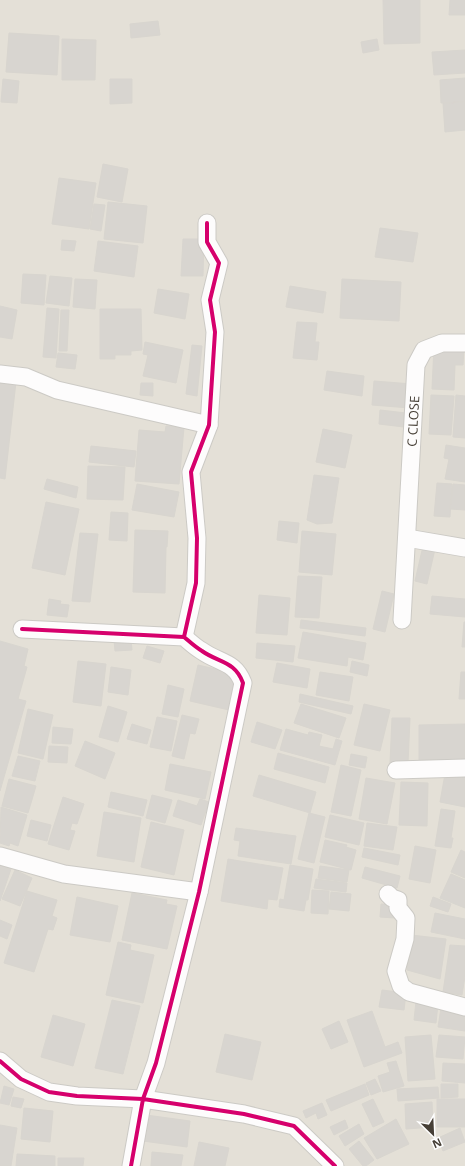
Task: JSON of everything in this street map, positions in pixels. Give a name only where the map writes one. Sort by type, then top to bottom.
[{"type":"street","points":[[184,637],[196,583],[197,538],[191,472],[209,425],[215,332],[210,300],[219,263],[207,242],[207,223]]},
{"type":"street","name":"C CLOSE","points":[[402,620],[416,365],[424,350],[442,343],[465,343]]},
{"type":"street","points":[[0,374],[26,377],[57,390],[209,425]]},
{"type":"street","points":[[407,538],[465,548]]},
{"type":"street","points":[[22,629],[184,637],[202,652],[236,670],[243,683],[199,892],[156,1063],[143,1099],[131,1166]]},
{"type":"street","points":[[396,770],[465,768]]},
{"type":"street","points":[[0,856],[64,874],[199,892]]},
{"type":"street","points":[[388,894],[392,898],[398,900],[398,908],[406,918],[405,939],[396,971],[401,986],[409,992],[465,1007]]},
{"type":"street","points":[[0,1061],[21,1079],[49,1092],[77,1096],[143,1099],[244,1114],[294,1126],[335,1166]]},
{"type":"shaded area","points":[[0,0],[465,0],[465,1166],[0,1166]]},
{"type":"building","points":[[383,0],[420,0],[420,43],[384,44]]},
{"type":"building","points":[[450,0],[465,0],[465,15],[449,15]]},
{"type":"building","points":[[158,21],[160,35],[131,38],[130,24]]},
{"type":"building","points":[[9,33],[59,36],[57,75],[6,72]]},
{"type":"building","points":[[62,39],[96,40],[95,80],[62,80]]},
{"type":"building","points":[[377,39],[379,50],[363,53],[361,42]]},
{"type":"building","points":[[465,50],[465,73],[434,75],[432,52]]},
{"type":"building","points":[[465,78],[465,102],[441,103],[440,80]]},
{"type":"building","points":[[3,79],[19,81],[17,103],[1,102]]},
{"type":"building","points":[[110,79],[132,79],[132,103],[110,104]]},
{"type":"building","points":[[465,102],[465,130],[445,132],[443,103]]},
{"type":"building","points":[[103,164],[128,169],[122,202],[97,197]]},
{"type":"building","points":[[59,178],[96,183],[89,229],[52,224]]},
{"type":"building","points":[[108,202],[147,206],[143,243],[104,239]]},
{"type":"building","points":[[94,204],[105,205],[101,231],[90,229]]},
{"type":"building","points":[[380,228],[418,233],[413,262],[375,257]]},
{"type":"building","points":[[183,239],[204,239],[203,276],[181,276]]},
{"type":"building","points":[[62,240],[76,241],[74,251],[61,250]]},
{"type":"building","points":[[98,241],[138,246],[134,277],[94,271]]},
{"type":"building","points":[[23,274],[46,275],[44,305],[21,303]]},
{"type":"building","points":[[50,276],[72,278],[69,306],[46,303]]},
{"type":"building","points":[[75,279],[97,280],[95,309],[73,307]]},
{"type":"building","points":[[342,279],[401,282],[399,321],[340,318]]},
{"type":"building","points":[[290,286],[326,292],[323,313],[286,307]]},
{"type":"building","points":[[158,289],[189,294],[185,319],[154,313]]},
{"type":"building","points":[[0,306],[17,310],[12,339],[0,337]]},
{"type":"building","points":[[47,308],[59,309],[56,358],[43,357]]},
{"type":"building","points":[[100,309],[141,309],[142,350],[131,351],[131,355],[115,355],[115,359],[100,359]]},
{"type":"building","points":[[61,310],[69,310],[67,351],[59,351]]},
{"type":"building","points":[[297,322],[317,323],[315,342],[319,342],[317,360],[293,358]]},
{"type":"building","points":[[145,342],[183,350],[176,383],[143,376],[148,355],[143,354]]},
{"type":"building","points":[[192,345],[202,346],[197,396],[186,394]]},
{"type":"building","points":[[434,347],[464,348],[463,365],[455,365],[454,390],[432,389]]},
{"type":"building","points":[[58,353],[77,355],[75,369],[56,367]]},
{"type":"building","points":[[327,371],[364,376],[362,396],[324,390]]},
{"type":"building","points":[[0,380],[16,382],[5,479],[0,478]]},
{"type":"building","points":[[374,381],[412,384],[410,408],[372,405]]},
{"type":"building","points":[[141,383],[153,383],[153,396],[140,395]]},
{"type":"building","points":[[431,395],[454,396],[451,435],[429,434]]},
{"type":"building","points":[[456,395],[465,396],[465,438],[453,437]]},
{"type":"building","points":[[380,410],[406,413],[404,427],[379,424]]},
{"type":"building","points":[[166,426],[184,427],[179,484],[135,481],[139,430],[165,432]]},
{"type":"building","points":[[323,429],[352,435],[345,468],[316,462]]},
{"type":"building","points":[[446,445],[465,448],[465,482],[445,479],[449,459],[444,458]]},
{"type":"building","points":[[91,446],[136,451],[134,467],[89,462]]},
{"type":"building","points":[[88,466],[125,467],[123,500],[87,499]]},
{"type":"building","points":[[314,475],[339,478],[332,523],[317,524],[307,520]]},
{"type":"building","points":[[47,479],[78,487],[76,498],[44,489]]},
{"type":"building","points":[[437,483],[452,484],[450,517],[434,516]]},
{"type":"building","points":[[137,484],[179,492],[174,517],[132,510]]},
{"type":"building","points":[[453,484],[465,485],[465,510],[450,509]]},
{"type":"building","points":[[46,502],[79,509],[65,575],[32,568]]},
{"type":"building","points":[[111,512],[128,513],[127,541],[109,540]]},
{"type":"building","points":[[279,521],[299,523],[297,543],[277,540]]},
{"type":"building","points":[[135,530],[168,531],[166,547],[165,593],[133,592]]},
{"type":"building","points":[[302,531],[336,534],[332,575],[299,572]]},
{"type":"building","points":[[80,533],[98,534],[90,602],[72,601]]},
{"type":"building","points":[[423,546],[435,549],[427,584],[415,581]]},
{"type":"building","points":[[298,576],[322,577],[319,618],[295,617]]},
{"type":"building","points":[[382,591],[394,594],[385,632],[373,629]]},
{"type":"building","points":[[259,595],[290,598],[287,635],[256,633]]},
{"type":"building","points":[[432,596],[465,599],[465,617],[430,614]]},
{"type":"building","points":[[49,599],[61,601],[60,604],[69,605],[67,617],[47,615]]},
{"type":"building","points":[[301,620],[366,628],[365,636],[300,628]]},
{"type":"building","points":[[464,622],[465,647],[462,647]]},
{"type":"building","points":[[303,632],[366,643],[363,660],[348,657],[347,666],[298,658]]},
{"type":"building","points":[[131,639],[132,650],[115,651],[114,640]]},
{"type":"building","points":[[0,641],[28,649],[24,666],[27,667],[18,699],[26,701],[0,791]]},
{"type":"building","points":[[257,643],[295,646],[293,662],[256,658]]},
{"type":"building","points":[[147,646],[164,651],[160,663],[143,658]]},
{"type":"building","points":[[78,661],[106,664],[101,706],[73,702]]},
{"type":"building","points":[[352,661],[369,665],[367,676],[350,672]]},
{"type":"building","points":[[277,663],[310,669],[307,688],[273,682]]},
{"type":"building","points":[[198,665],[237,674],[229,710],[190,701]]},
{"type":"building","points":[[111,667],[131,670],[128,695],[108,692]]},
{"type":"building","points":[[320,672],[353,677],[349,701],[316,695]]},
{"type":"building","points":[[461,672],[465,672],[465,699],[459,699]]},
{"type":"building","points":[[168,685],[184,689],[178,717],[162,714]]},
{"type":"building","points":[[300,694],[353,706],[351,714],[299,702]]},
{"type":"building","points":[[301,704],[346,718],[339,738],[294,723]]},
{"type":"building","points":[[364,704],[390,710],[380,751],[354,745]]},
{"type":"building","points":[[108,706],[127,712],[118,742],[99,737]]},
{"type":"building","points":[[28,709],[53,715],[43,759],[18,753]]},
{"type":"building","points":[[182,715],[199,719],[195,734],[190,733],[184,759],[172,756]]},
{"type":"building","points":[[157,717],[177,721],[171,751],[150,747]]},
{"type":"building","points":[[392,718],[410,718],[408,763],[390,763]]},
{"type":"building","points":[[257,722],[282,730],[275,749],[251,742]]},
{"type":"building","points":[[132,724],[151,730],[147,744],[127,739]]},
{"type":"building","points":[[465,724],[465,760],[419,760],[419,725]]},
{"type":"building","points":[[53,727],[73,729],[71,744],[52,743]]},
{"type":"building","points":[[286,729],[308,735],[309,732],[322,735],[319,746],[333,749],[336,739],[342,741],[335,765],[280,750]]},
{"type":"building","points":[[85,741],[115,753],[105,779],[75,766]]},
{"type":"building","points":[[49,746],[68,747],[67,763],[48,762]]},
{"type":"building","points":[[278,753],[329,767],[325,783],[274,769]]},
{"type":"building","points":[[351,754],[367,757],[365,768],[349,765]]},
{"type":"building","points":[[18,756],[40,761],[35,781],[12,776]]},
{"type":"building","points":[[170,764],[211,772],[205,799],[165,790]]},
{"type":"building","points":[[341,765],[361,770],[351,816],[331,812]]},
{"type":"building","points":[[465,771],[465,807],[440,802],[445,774]]},
{"type":"building","points":[[259,775],[316,792],[310,813],[253,796]]},
{"type":"building","points":[[366,778],[395,783],[387,824],[359,819]]},
{"type":"building","points":[[9,779],[36,786],[28,813],[2,806]]},
{"type":"building","points":[[401,782],[428,783],[427,826],[399,825]]},
{"type":"building","points":[[111,792],[147,800],[143,816],[108,807]]},
{"type":"building","points":[[152,795],[172,800],[165,823],[146,818]]},
{"type":"building","points":[[63,797],[84,804],[77,824],[72,823],[70,830],[75,831],[69,850],[48,844]]},
{"type":"building","points":[[200,799],[209,802],[201,825],[173,816],[178,800],[197,806]]},
{"type":"building","points":[[1,807],[27,815],[18,846],[10,843],[9,846],[0,843]]},
{"type":"building","points":[[441,809],[455,811],[451,848],[435,846]]},
{"type":"building","points":[[104,812],[141,818],[134,862],[97,856]]},
{"type":"building","points":[[309,813],[325,817],[314,863],[298,859]]},
{"type":"building","points":[[330,815],[364,823],[359,845],[325,837]]},
{"type":"building","points":[[31,820],[51,825],[47,841],[27,836]]},
{"type":"building","points":[[151,822],[184,830],[174,875],[141,867]]},
{"type":"building","points":[[367,823],[397,827],[393,850],[364,846]]},
{"type":"building","points":[[236,828],[296,836],[291,864],[238,856],[240,841],[234,840]]},
{"type":"building","points":[[325,840],[347,845],[346,847],[356,850],[351,870],[320,862]]},
{"type":"building","points":[[415,846],[436,850],[430,883],[409,879]]},
{"type":"building","points":[[364,848],[400,855],[398,865],[362,857]]},
{"type":"building","points":[[461,850],[465,852],[465,878],[451,872]]},
{"type":"building","points":[[228,859],[283,868],[277,900],[268,899],[267,909],[221,901]]},
{"type":"building","points":[[0,865],[11,869],[0,901]]},
{"type":"building","points":[[290,865],[313,869],[308,900],[306,900],[304,911],[279,907],[280,899],[284,900]]},
{"type":"building","points":[[320,866],[349,870],[347,882],[318,878]]},
{"type":"building","points":[[365,867],[400,876],[397,888],[362,878]]},
{"type":"building","points":[[15,870],[32,878],[20,906],[2,899]]},
{"type":"building","points":[[451,874],[465,880],[465,908],[440,898]]},
{"type":"building","points":[[316,879],[347,883],[346,892],[314,888]]},
{"type":"building","points":[[312,890],[329,891],[328,914],[311,913]]},
{"type":"building","points":[[27,891],[57,900],[52,916],[57,918],[53,930],[48,929],[34,972],[4,963]]},
{"type":"building","points":[[331,892],[351,894],[349,911],[329,909]]},
{"type":"building","points":[[132,893],[167,900],[166,904],[177,906],[167,949],[122,940]]},
{"type":"building","points":[[77,897],[118,906],[110,942],[70,935]]},
{"type":"building","points":[[433,897],[451,904],[448,912],[430,906]]},
{"type":"building","points":[[381,904],[395,905],[395,918],[380,917]]},
{"type":"building","points":[[435,913],[465,919],[465,939],[431,932]]},
{"type":"building","points":[[0,920],[12,925],[7,939],[0,936]]},
{"type":"building","points":[[411,935],[446,939],[440,979],[407,970]]},
{"type":"building","points":[[118,942],[131,945],[130,950],[154,955],[143,1003],[106,995]]},
{"type":"building","points":[[450,945],[465,946],[465,976],[462,995],[443,992]]},
{"type":"building","points":[[382,990],[406,993],[404,1010],[379,1007]]},
{"type":"building","points":[[112,1000],[140,1006],[123,1074],[95,1068]]},
{"type":"building","points":[[416,1001],[438,1004],[436,1023],[414,1020]]},
{"type":"building","points":[[441,1008],[465,1012],[465,1031],[438,1027]]},
{"type":"building","points":[[372,1011],[385,1047],[398,1042],[402,1053],[364,1067],[347,1020]]},
{"type":"building","points":[[53,1015],[85,1024],[73,1066],[41,1057]]},
{"type":"building","points":[[339,1021],[348,1042],[331,1049],[322,1029]]},
{"type":"building","points":[[225,1034],[261,1042],[252,1080],[216,1072]]},
{"type":"building","points":[[431,1035],[435,1079],[408,1081],[405,1037]]},
{"type":"building","points":[[439,1035],[465,1037],[463,1059],[436,1057]]},
{"type":"building","points":[[396,1061],[404,1086],[383,1092],[378,1076],[390,1072],[387,1063]]},
{"type":"building","points":[[443,1063],[465,1064],[465,1083],[442,1081]]},
{"type":"building","points":[[375,1079],[381,1091],[371,1095],[366,1083]]},
{"type":"building","points":[[365,1084],[369,1095],[331,1111],[326,1100]]},
{"type":"building","points":[[441,1084],[458,1084],[458,1097],[441,1098]]},
{"type":"building","points":[[4,1086],[14,1089],[9,1105],[0,1103]]},
{"type":"building","points":[[438,1087],[439,1098],[398,1101],[397,1089]]},
{"type":"building","points":[[13,1097],[24,1099],[21,1108],[11,1106]]},
{"type":"building","points":[[373,1099],[384,1122],[373,1127],[362,1104]]},
{"type":"building","points":[[437,1099],[465,1099],[465,1127],[437,1127]]},
{"type":"building","points":[[432,1102],[433,1127],[406,1129],[405,1104]]},
{"type":"building","points":[[322,1103],[327,1115],[318,1119],[316,1113],[306,1118],[303,1111]]},
{"type":"building","points":[[24,1108],[53,1111],[50,1142],[21,1139]]},
{"type":"building","points":[[146,1115],[190,1121],[187,1147],[143,1141]]},
{"type":"building","points":[[396,1119],[409,1144],[377,1159],[364,1138]]},
{"type":"building","points":[[345,1120],[348,1128],[334,1135],[330,1127]]},
{"type":"building","points":[[359,1124],[364,1134],[345,1146],[339,1136]]},
{"type":"building","points":[[0,1125],[17,1128],[11,1166],[0,1166]]},
{"type":"building","points":[[460,1128],[465,1142],[443,1151],[438,1138]]},
{"type":"building","points":[[359,1141],[374,1160],[366,1166],[363,1166],[349,1149]]},
{"type":"building","points":[[199,1142],[229,1148],[225,1166],[194,1166]]},
{"type":"building","points":[[152,1152],[183,1155],[181,1166],[151,1166]]},
{"type":"building","points":[[17,1154],[55,1156],[55,1166],[16,1166]]},
{"type":"building","points":[[58,1158],[84,1158],[83,1166],[58,1166]]},
{"type":"cycle path","points":[[184,637],[196,583],[197,538],[191,472],[209,425],[215,332],[210,300],[219,263],[207,242],[207,223]]},
{"type":"cycle path","points":[[22,629],[184,637],[208,655],[231,666],[236,670],[243,683],[199,892],[156,1063],[143,1099],[131,1166]]},
{"type":"cycle path","points":[[0,1061],[21,1079],[49,1092],[77,1096],[143,1099],[244,1114],[294,1126],[335,1166]]}]
